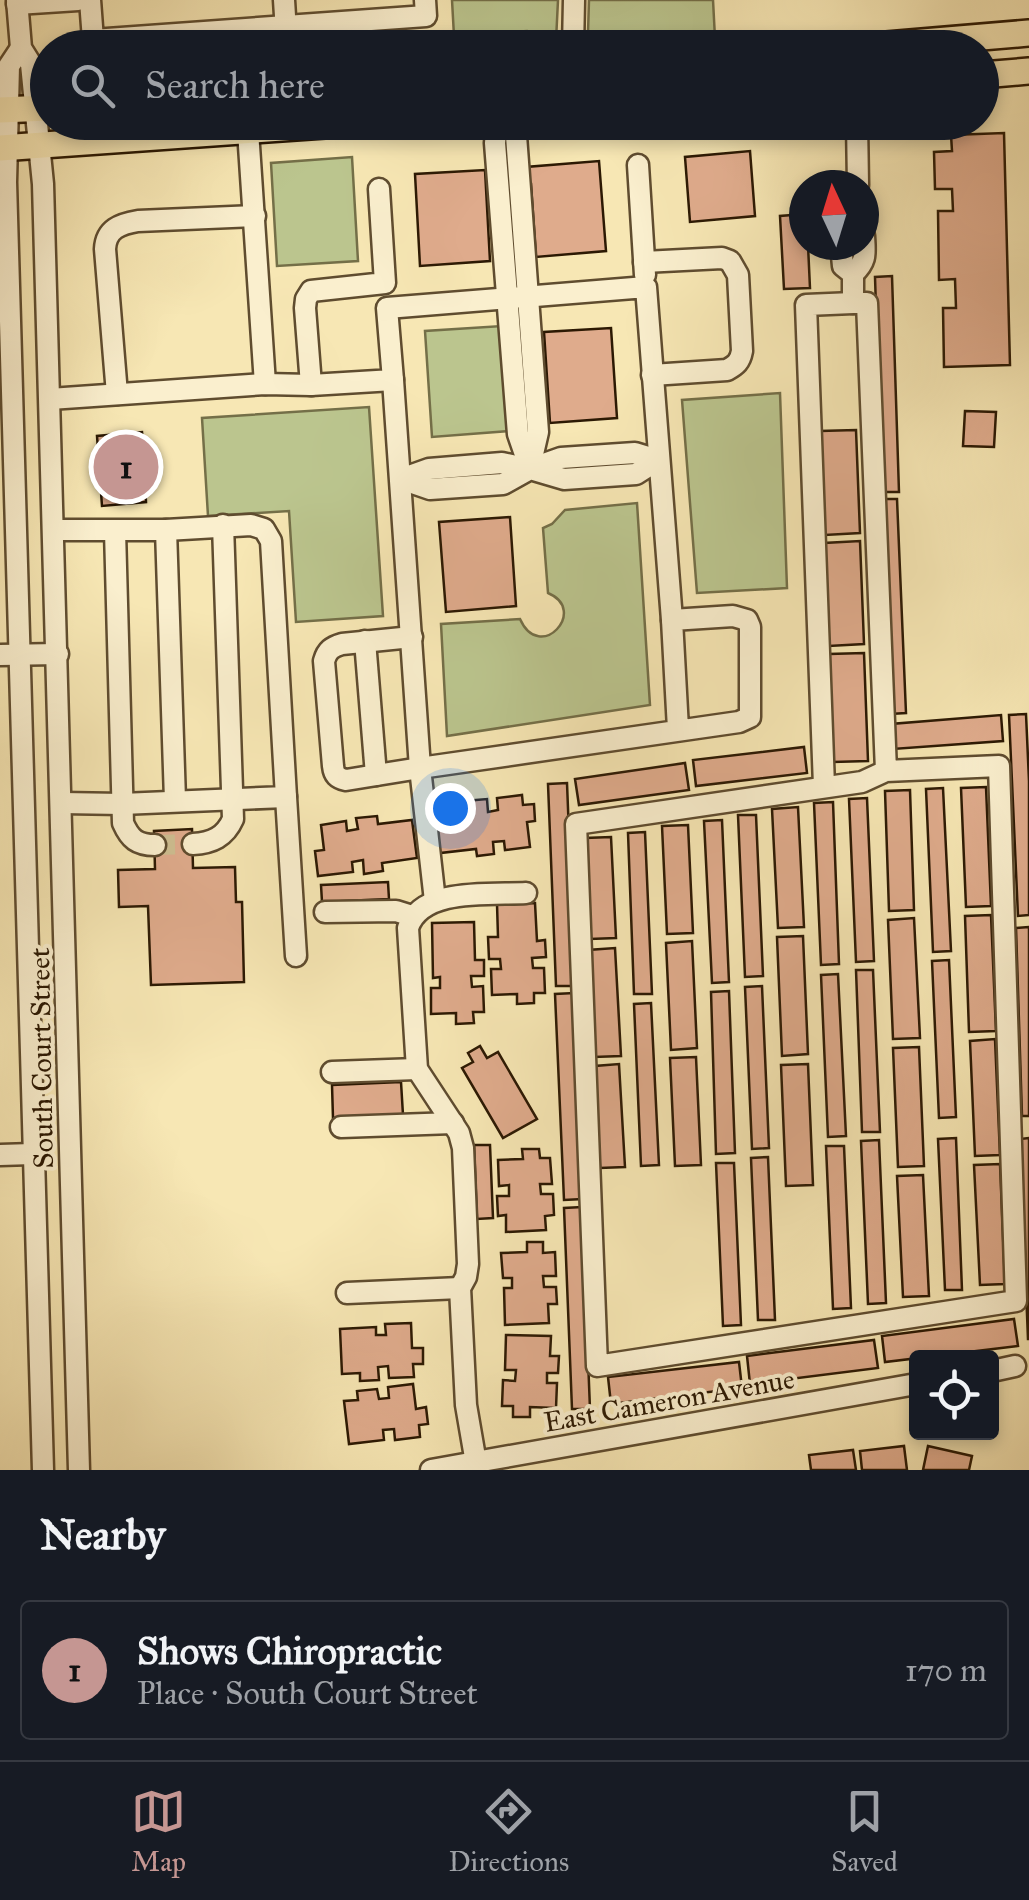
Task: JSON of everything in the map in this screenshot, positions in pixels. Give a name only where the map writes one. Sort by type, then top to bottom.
[{"type":"main road","points":[[999,36],[1029,33]]},
{"type":"main road","points":[[999,74],[1029,72]]},
{"type":"main road","points":[[3,110],[30,109]]},
{"type":"main road","points":[[3,148],[129,140]]},
{"type":"street","points":[[17,2],[78,0]]},
{"type":"street","points":[[90,0],[92,30]]},
{"type":"street","points":[[284,0],[286,30]]},
{"type":"street","points":[[333,30],[426,16],[425,0]]},
{"type":"street","points":[[573,30],[574,0]]},
{"type":"street","name":"South Court Street","points":[[17,2],[21,48],[30,64]]},
{"type":"street","name":"South Court Street","points":[[21,48],[9,66],[3,110],[9,655],[42,1470]]},
{"type":"street","name":"South Court Street","points":[[39,140],[80,1470]]},
{"type":"street","points":[[248,140],[265,384]]},
{"type":"street","points":[[495,140],[518,297]]},
{"type":"street","points":[[514,140],[518,434],[530,469]]},
{"type":"street","points":[[857,140],[858,170]]},
{"type":"street","points":[[638,165],[678,729]]},
{"type":"street","points":[[379,189],[420,768],[436,901]]},
{"type":"street","points":[[116,394],[105,249],[110,232],[138,221],[255,216]]},
{"type":"street","points":[[644,262],[722,258],[730,261],[738,275],[741,360],[727,370],[652,375]]},
{"type":"street","points":[[842,260],[843,266],[853,274]]},
{"type":"street","points":[[853,304],[853,274],[864,260]]},
{"type":"street","points":[[312,385],[306,299],[312,291],[385,284]]},
{"type":"street","points":[[388,308],[646,287]]},
{"type":"street","points":[[824,786],[806,304],[867,303],[886,770]]},
{"type":"street","points":[[50,399],[265,384],[394,380]]},
{"type":"street","points":[[401,479],[429,468],[502,463],[530,469],[561,458],[635,452],[658,460]]},
{"type":"street","points":[[192,844],[220,838],[233,819],[223,526]]},
{"type":"street","points":[[54,530],[259,526],[271,541],[296,956]]},
{"type":"street","points":[[166,530],[175,800]]},
{"type":"street","points":[[115,531],[123,823],[136,842],[155,845]]},
{"type":"street","points":[[412,637],[333,646],[326,654],[333,766],[338,778],[346,780],[739,722],[750,717],[747,620],[732,616],[672,620]]},
{"type":"street","points":[[365,641],[376,775]]},
{"type":"street","points":[[9,655],[58,654]]},
{"type":"street","points":[[999,766],[1016,1302],[597,1366],[576,824],[862,782],[886,770],[999,766]]},
{"type":"street","points":[[62,802],[122,804],[286,797]]},
{"type":"street","points":[[476,1463],[466,1397],[460,1288],[468,1264],[462,1140],[417,1069],[408,928],[412,916],[436,901],[458,896],[526,893]]},
{"type":"street","points":[[324,912],[396,910],[412,916]]},
{"type":"street","points":[[332,1072],[417,1069]]},
{"type":"street","points":[[341,1127],[453,1123]]},
{"type":"street","points":[[0,1155],[32,1154]]},
{"type":"street","points":[[347,1293],[460,1288]]},
{"type":"street","points":[[999,1369],[1015,1366]]},
{"type":"street","name":"East Cameron Avenue","points":[[431,1470],[909,1385]]},
{"type":"green space","points":[[452,0],[558,0],[557,30],[454,30]]},
{"type":"green space","points":[[589,0],[713,0],[715,30],[588,30]]},
{"type":"green space","points":[[352,157],[358,261],[277,266],[271,163]]},
{"type":"green space","points":[[502,326],[509,431],[432,437],[425,331]]},
{"type":"green space","points":[[780,393],[787,588],[697,593],[682,400]]},
{"type":"green space","points":[[369,407],[383,616],[296,622],[289,511],[208,516],[202,418]]},
{"type":"green space","points":[[637,503],[650,705],[447,736],[441,624],[520,619],[529,632],[548,635],[557,629],[564,611],[548,593],[543,528],[565,510]]},
{"type":"building","points":[[999,133],[1004,133],[1010,365],[944,367],[943,308],[956,308],[955,279],[939,280],[938,211],[953,211],[952,189],[935,189],[934,152],[952,151],[951,140],[999,140]]},
{"type":"building","points":[[750,151],[755,216],[690,222],[685,157]]},
{"type":"building","points":[[599,161],[606,251],[536,257],[531,184],[526,167]]},
{"type":"building","points":[[485,170],[490,261],[420,266],[415,174]]},
{"type":"building","points":[[789,215],[789,260],[809,260],[810,288],[784,289],[780,216]]},
{"type":"building","points":[[892,276],[899,492],[882,492],[875,277]]},
{"type":"building","points":[[611,328],[617,418],[550,423],[544,332]]},
{"type":"building","points":[[965,411],[996,412],[994,447],[963,446]]},
{"type":"building","points":[[856,430],[860,533],[825,535],[820,431]]},
{"type":"building","points":[[142,432],[144,453],[152,453],[154,481],[145,482],[146,502],[102,506],[97,436]]},
{"type":"building","points":[[880,499],[897,499],[906,713],[890,714]]},
{"type":"building","points":[[510,517],[516,606],[446,612],[439,522]]},
{"type":"building","points":[[860,541],[864,644],[829,646],[824,543]]},
{"type":"building","points":[[864,653],[868,761],[833,762],[829,654]]},
{"type":"building","points":[[1026,714],[1029,915],[1018,916],[1009,715]]},
{"type":"building","points":[[1001,715],[1003,741],[893,749],[891,724]]},
{"type":"building","points":[[804,747],[807,773],[696,786],[693,760]]},
{"type":"building","points":[[685,763],[689,790],[579,805],[575,779]]},
{"type":"building","points":[[567,783],[575,986],[556,986],[548,784]]},
{"type":"building","points":[[986,787],[991,906],[966,907],[961,788]]},
{"type":"building","points":[[943,788],[951,951],[933,952],[926,789]]},
{"type":"building","points":[[910,790],[914,910],[889,911],[885,791]]},
{"type":"building","points":[[522,795],[523,805],[534,804],[535,821],[527,822],[530,847],[505,850],[504,841],[493,842],[494,854],[477,856],[476,849],[440,853],[435,814],[466,810],[465,801],[487,799],[488,812],[498,810],[497,798]]},
{"type":"building","points":[[867,798],[874,961],[856,962],[849,799]]},
{"type":"building","points":[[833,802],[839,964],[821,965],[814,803]]},
{"type":"building","points":[[798,807],[804,927],[778,928],[772,809]]},
{"type":"building","points":[[738,815],[756,815],[763,976],[745,977]]},
{"type":"building","points":[[377,816],[378,824],[412,820],[417,858],[382,863],[383,871],[364,874],[363,860],[352,862],[353,872],[318,876],[315,851],[324,850],[321,825],[346,821],[347,831],[358,829],[356,818]]},
{"type":"building","points":[[722,820],[729,982],[712,983],[704,821]]},
{"type":"building","points":[[688,825],[693,933],[667,934],[662,826]]},
{"type":"building","points":[[192,829],[193,868],[235,867],[236,902],[242,902],[244,982],[151,985],[148,906],[119,907],[118,870],[155,869],[154,831]]},
{"type":"building","points":[[645,832],[652,994],[634,994],[628,833]]},
{"type":"building","points":[[611,837],[616,938],[590,939],[585,838]]},
{"type":"building","points":[[388,882],[389,899],[322,902],[321,885]]},
{"type":"building","points":[[535,903],[537,941],[545,940],[546,957],[532,958],[533,968],[544,968],[545,993],[534,993],[534,1003],[517,1004],[517,994],[492,995],[491,969],[501,969],[500,959],[489,959],[488,937],[498,937],[497,904]]},
{"type":"building","points":[[991,915],[996,1031],[969,1032],[965,916]]},
{"type":"building","points":[[914,918],[920,1038],[893,1039],[888,920]]},
{"type":"building","points":[[474,922],[475,960],[484,960],[484,976],[471,976],[472,987],[483,986],[484,1012],[473,1012],[474,1023],[456,1024],[456,1013],[431,1014],[431,988],[440,988],[440,977],[433,978],[432,923]]},
{"type":"building","points":[[1029,927],[1029,1116],[1022,1116],[1016,928]]},
{"type":"building","points":[[803,936],[808,1054],[782,1056],[777,937]]},
{"type":"building","points":[[692,941],[697,1048],[671,1050],[666,943]]},
{"type":"building","points":[[615,948],[621,1056],[594,1057],[588,950]]},
{"type":"building","points":[[949,960],[956,1117],[939,1118],[932,961]]},
{"type":"building","points":[[856,970],[873,970],[880,1132],[862,1132]]},
{"type":"building","points":[[838,974],[846,1136],[828,1137],[821,975]]},
{"type":"building","points":[[762,986],[769,1148],[752,1149],[745,987]]},
{"type":"building","points":[[729,991],[735,1153],[716,1154],[711,992]]},
{"type":"building","points":[[574,993],[583,1199],[564,1200],[555,994]]},
{"type":"building","points":[[651,1003],[659,1165],[641,1166],[634,1004]]},
{"type":"building","points":[[995,1039],[1000,1155],[975,1156],[970,1041]]},
{"type":"building","points":[[480,1046],[487,1058],[498,1052],[537,1119],[503,1138],[462,1068],[473,1062],[468,1053]]},
{"type":"building","points":[[919,1047],[924,1166],[898,1167],[893,1048]]},
{"type":"building","points":[[696,1057],[701,1165],[675,1166],[670,1058]]},
{"type":"building","points":[[619,1064],[625,1167],[600,1168],[595,1066]]},
{"type":"building","points":[[808,1064],[813,1185],[786,1186],[781,1065]]},
{"type":"building","points":[[401,1082],[403,1115],[333,1118],[332,1085]]},
{"type":"building","points":[[956,1138],[962,1290],[945,1290],[938,1139]]},
{"type":"building","points":[[1029,1138],[1029,1339],[1028,1339],[1020,1139]]},
{"type":"building","points":[[879,1140],[886,1303],[868,1304],[861,1141]]},
{"type":"building","points":[[474,1145],[490,1145],[493,1218],[477,1219]]},
{"type":"building","points":[[826,1146],[844,1146],[851,1308],[833,1309]]},
{"type":"building","points":[[522,1149],[539,1149],[540,1158],[550,1158],[552,1184],[540,1184],[541,1194],[553,1194],[554,1215],[545,1216],[546,1230],[506,1232],[506,1215],[498,1216],[497,1196],[509,1196],[509,1185],[499,1186],[498,1160],[523,1159]]},
{"type":"building","points":[[768,1157],[775,1320],[758,1320],[751,1158]]},
{"type":"building","points":[[716,1163],[734,1163],[741,1325],[723,1326]]},
{"type":"building","points":[[1000,1164],[1005,1284],[980,1285],[974,1165]]},
{"type":"building","points":[[923,1175],[929,1296],[903,1297],[897,1176]]},
{"type":"building","points":[[582,1207],[590,1409],[572,1409],[564,1208]]},
{"type":"building","points":[[527,1242],[543,1242],[543,1253],[555,1252],[556,1276],[543,1276],[544,1287],[556,1287],[557,1304],[548,1304],[549,1323],[505,1325],[504,1288],[512,1288],[512,1278],[503,1278],[501,1253],[527,1252]]},
{"type":"building","points":[[1014,1319],[1018,1346],[909,1350],[909,1359],[885,1362],[882,1336]]},
{"type":"building","points":[[411,1323],[412,1348],[423,1348],[423,1364],[413,1364],[414,1377],[389,1378],[388,1366],[378,1367],[379,1380],[360,1381],[360,1373],[342,1374],[340,1329],[376,1327],[376,1335],[386,1335],[385,1324]]},
{"type":"building","points":[[506,1335],[551,1336],[550,1356],[559,1356],[558,1373],[547,1373],[547,1383],[557,1383],[556,1408],[530,1407],[530,1417],[513,1417],[513,1406],[502,1406],[503,1380],[515,1381],[516,1370],[505,1370]]},
{"type":"building","points":[[874,1340],[878,1368],[750,1384],[747,1356]]},
{"type":"building","points":[[739,1362],[742,1388],[611,1404],[608,1377]]},
{"type":"building","points":[[413,1384],[416,1409],[426,1407],[428,1424],[419,1425],[420,1437],[395,1440],[394,1429],[383,1430],[384,1440],[349,1444],[344,1401],[358,1400],[357,1391],[377,1389],[379,1399],[389,1398],[388,1387]]},
{"type":"building","points":[[904,1446],[907,1470],[862,1470],[860,1451]]},
{"type":"building","points":[[928,1446],[972,1456],[969,1470],[923,1470]]},
{"type":"building","points":[[853,1450],[856,1470],[811,1470],[809,1455]]},
{"type":"tunnel","points":[[155,845],[193,844]]},
{"type":"place","name":"Shows Chiropractic","points":[[126,467]]}]
